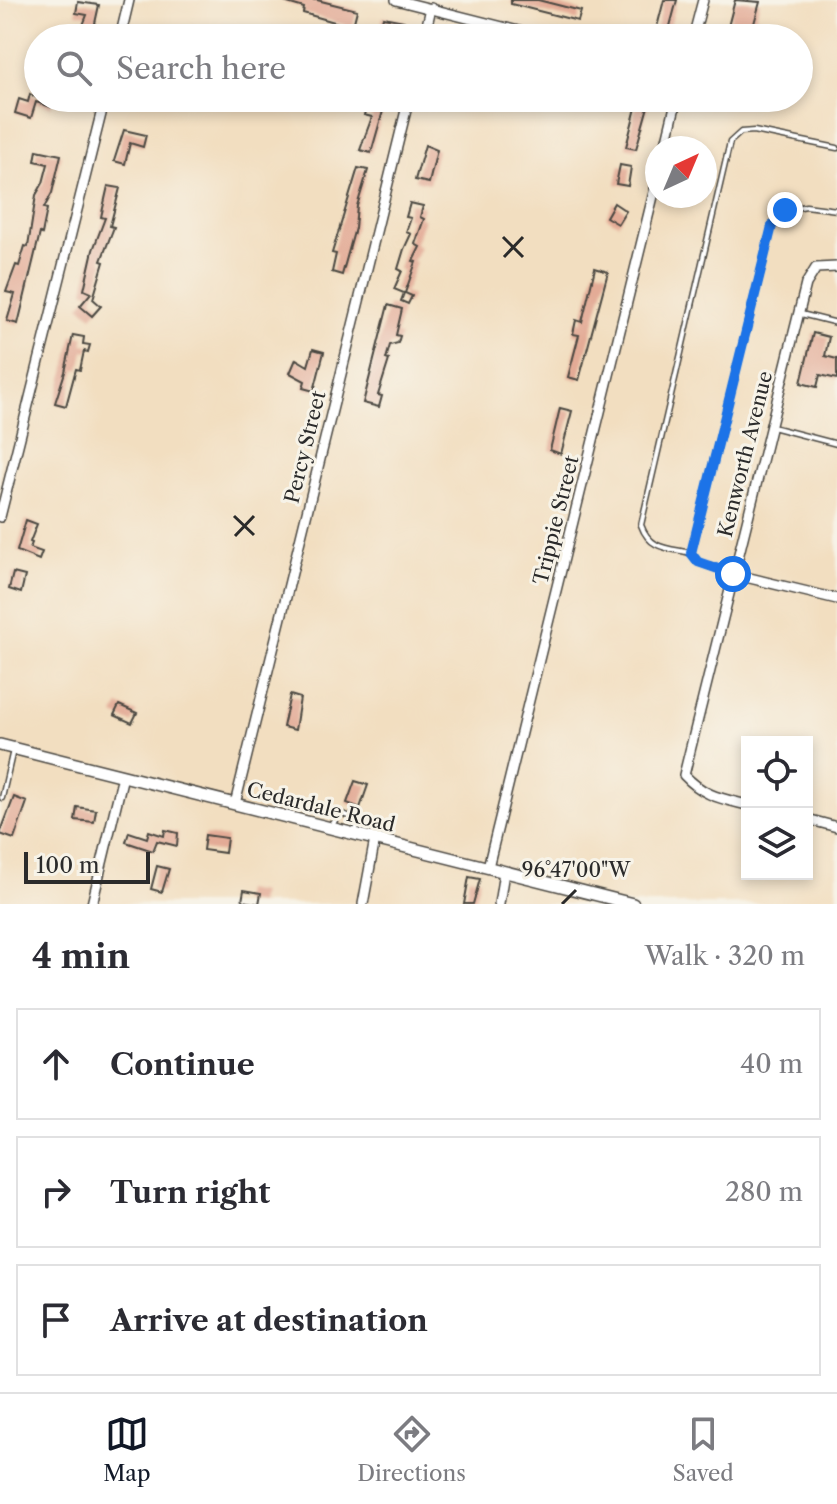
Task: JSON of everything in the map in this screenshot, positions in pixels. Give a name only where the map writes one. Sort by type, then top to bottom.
[{"type":"street","points":[[123,24],[129,0]]},
{"type":"street","points":[[396,0],[492,24]]},
{"type":"street","points":[[697,24],[703,0]]},
{"type":"street","points":[[427,24],[431,8]]},
{"type":"street","points":[[0,517],[101,112]]},
{"type":"street","name":"Percy Street","points":[[235,804],[406,112]]},
{"type":"street","points":[[668,136],[674,112]]},
{"type":"street","name":"Trippie Street","points":[[488,867],[650,208]]},
{"type":"street","name":"Kenworth Avenue","points":[[741,803],[709,795],[684,775],[806,284],[816,268],[837,267]]},
{"type":"street","points":[[733,574],[837,599]]},
{"type":"street","name":"Cedardale Road","points":[[0,745],[633,904]]},
{"type":"street","points":[[92,904],[123,776]]},
{"type":"street","points":[[813,821],[837,827]]},
{"type":"street","points":[[363,904],[375,839]]},
{"type":"street","points":[[499,904],[504,872]]},
{"type":"lane","points":[[733,574],[698,562],[691,553],[655,545],[645,537],[641,525],[730,142],[741,132],[754,131],[837,148]]},
{"type":"lane","points":[[691,553],[772,226],[785,210],[806,206],[837,210]]},
{"type":"lane","points":[[799,313],[837,323]]},
{"type":"lane","points":[[770,427],[837,444]]},
{"type":"lane","points":[[2,798],[13,748]]},
{"type":"building","points":[[317,0],[357,10],[354,24],[342,24],[303,13],[304,8],[284,2]]},
{"type":"building","points":[[511,0],[538,0],[581,11],[578,21],[511,4]]},
{"type":"building","points":[[664,0],[677,0],[671,24],[658,24]]},
{"type":"building","points":[[735,0],[760,2],[754,24],[729,24]]},
{"type":"building","points":[[78,2],[99,5],[95,24],[84,24],[87,15],[76,13]]},
{"type":"building","points":[[383,17],[404,21],[404,24],[381,24]]},
{"type":"building","points":[[19,99],[24,101],[24,112],[33,112],[31,118],[15,113]]},
{"type":"building","points":[[365,112],[383,112],[371,153],[360,150],[372,117],[364,115]]},
{"type":"building","points":[[635,112],[646,112],[636,149],[626,147]]},
{"type":"building","points":[[124,130],[146,135],[143,147],[130,143],[125,164],[114,161]]},
{"type":"building","points":[[425,145],[437,150],[429,183],[415,180]]},
{"type":"building","points":[[37,150],[61,155],[52,193],[44,208],[47,209],[42,234],[18,324],[7,321],[15,294],[6,292],[25,246],[28,247],[36,195],[48,164],[35,161]]},
{"type":"building","points":[[620,165],[631,167],[628,186],[616,184]]},
{"type":"building","points":[[358,168],[368,170],[342,275],[332,272],[336,254],[332,253]]},
{"type":"building","points":[[108,186],[120,188],[110,226],[114,227],[101,261],[104,262],[93,299],[101,306],[92,316],[80,306],[91,293],[84,290],[93,250],[105,218],[101,217]]},
{"type":"building","points":[[410,203],[423,206],[420,217],[424,219],[415,244],[420,247],[405,293],[412,296],[408,304],[401,301],[404,293],[394,289],[411,234],[406,232],[411,218],[406,217]]},
{"type":"building","points":[[614,203],[626,211],[618,224],[606,217]]},
{"type":"building","points":[[595,268],[608,272],[579,380],[568,377],[579,335],[573,334],[576,320],[582,322]]},
{"type":"building","points":[[388,305],[402,309],[396,335],[400,336],[398,343],[390,345],[386,359],[389,360],[378,395],[382,396],[379,407],[363,403]]},
{"type":"building","points":[[813,333],[829,337],[825,356],[837,359],[837,379],[820,375],[817,387],[801,383]]},
{"type":"building","points":[[73,335],[84,337],[83,344],[90,345],[88,352],[84,351],[80,370],[76,369],[66,406],[55,403]]},
{"type":"building","points":[[313,349],[324,352],[314,391],[303,388],[305,381],[290,373],[296,359],[308,366]]},
{"type":"building","points":[[560,408],[572,411],[561,454],[550,450]]},
{"type":"building","points":[[26,520],[37,524],[30,548],[42,552],[39,560],[17,551]]},
{"type":"building","points":[[13,573],[25,576],[21,593],[9,589]]},
{"type":"building","points":[[290,695],[300,698],[295,730],[283,727]]},
{"type":"building","points":[[119,705],[137,713],[132,723],[114,715]]},
{"type":"building","points":[[355,781],[368,785],[360,808],[347,803]]},
{"type":"building","points":[[14,797],[27,802],[14,839],[0,834]]},
{"type":"building","points":[[77,807],[96,810],[94,822],[75,820]]},
{"type":"building","points":[[165,830],[178,833],[177,846],[157,841],[153,851],[126,842],[129,832],[147,838],[149,831],[164,836]]},
{"type":"building","points":[[205,835],[227,838],[225,853],[203,850]]},
{"type":"building","points":[[157,866],[169,869],[162,892],[151,889]]},
{"type":"building","points":[[469,877],[480,879],[473,904],[464,904]]},
{"type":"building","points":[[244,890],[261,893],[259,904],[242,901]]},
{"type":"route","points":[[733,574],[698,562],[691,553],[772,226],[785,210]]}]
